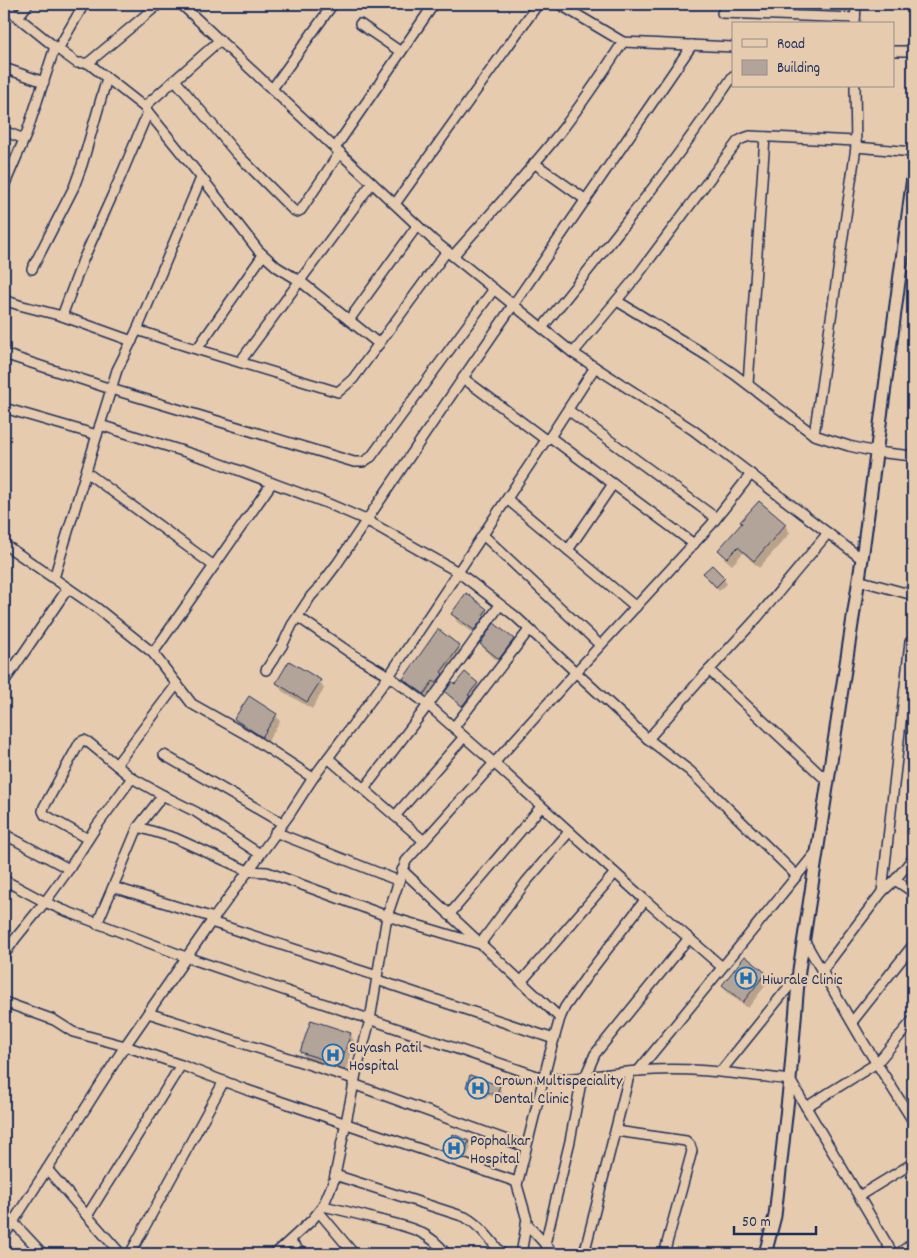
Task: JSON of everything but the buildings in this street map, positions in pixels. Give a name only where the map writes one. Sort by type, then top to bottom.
[{"type":"street","points":[[18,18],[28,4]]},
{"type":"street","points":[[4,186],[57,48],[84,4]]},
{"type":"street","points":[[88,63],[160,4]]},
{"type":"street","points":[[181,4],[417,226],[450,254],[573,353],[693,430],[862,559]]},
{"type":"street","points":[[272,89],[333,4]]},
{"type":"street","points":[[175,80],[236,153],[297,212],[301,210],[401,52],[434,4]]},
{"type":"street","points":[[395,204],[538,4]]},
{"type":"street","points":[[722,13],[855,21],[856,4]]},
{"type":"street","points":[[563,5],[623,42],[732,47]]},
{"type":"street","points":[[4,6],[77,63],[88,63],[146,109],[258,250],[277,267],[300,281],[379,344]]},
{"type":"street","points":[[360,24],[401,52]]},
{"type":"street","points":[[62,316],[83,260],[117,185],[146,109],[220,40]]},
{"type":"street","points":[[137,330],[338,392],[353,379],[450,254],[534,163],[564,127],[594,87],[623,42]]},
{"type":"street","points":[[266,670],[282,646],[292,624],[311,596],[337,564],[692,45]]},
{"type":"street","points":[[894,51],[913,51]]},
{"type":"street","points":[[4,68],[44,82]]},
{"type":"street","points":[[32,269],[82,165],[107,78]]},
{"type":"street","points":[[542,328],[622,229],[701,124],[732,78]]},
{"type":"street","points":[[814,435],[856,144],[855,88]]},
{"type":"street","points":[[4,132],[24,138]]},
{"type":"street","points":[[573,353],[617,302],[738,141],[750,136],[856,144],[913,152]]},
{"type":"street","points":[[748,384],[764,137]]},
{"type":"street","points":[[534,163],[586,200]]},
{"type":"street","points":[[765,1254],[775,1216],[790,1080],[799,974],[862,559],[913,177]]},
{"type":"street","points":[[54,578],[117,370],[137,330],[201,178]]},
{"type":"street","points":[[240,362],[372,183]]},
{"type":"street","points":[[349,320],[417,226]]},
{"type":"street","points":[[197,349],[263,255]]},
{"type":"street","points":[[4,354],[111,390],[354,462],[363,462],[371,457],[494,289]]},
{"type":"street","points":[[4,300],[62,316],[132,341]]},
{"type":"street","points":[[617,302],[709,357],[748,384],[814,435],[876,452],[913,456]]},
{"type":"street","points":[[4,1236],[148,1012],[313,778],[389,676],[595,367]]},
{"type":"street","points":[[463,378],[614,484],[694,544]]},
{"type":"street","points":[[4,408],[97,436]]},
{"type":"street","points":[[568,410],[716,518]]},
{"type":"street","points":[[100,425],[211,460],[329,504],[366,520],[458,572],[529,630],[648,739],[690,771],[797,876]]},
{"type":"street","points":[[86,472],[214,566]]},
{"type":"street","points":[[275,1254],[321,1209],[335,1175],[354,1082],[370,1020],[387,916],[406,861],[694,544],[752,474]]},
{"type":"street","points":[[153,653],[272,483]]},
{"type":"street","points":[[568,550],[614,484]]},
{"type":"street","points":[[507,499],[636,607]]},
{"type":"street","points":[[648,739],[757,618],[828,533]]},
{"type":"street","points":[[483,536],[600,646]]},
{"type":"street","points":[[4,544],[97,608],[153,653],[192,704],[249,736],[313,778]]},
{"type":"street","points":[[858,580],[913,595]]},
{"type":"street","points":[[4,682],[68,588]]},
{"type":"street","points":[[364,789],[428,705],[500,605]]},
{"type":"street","points":[[298,617],[352,654],[389,676],[428,705],[722,967]]},
{"type":"street","points":[[454,727],[529,630]]},
{"type":"street","points":[[882,892],[910,642]]},
{"type":"street","points":[[709,670],[827,781]]},
{"type":"street","points":[[116,765],[177,684]]},
{"type":"street","points":[[395,816],[464,737]]},
{"type":"street","points":[[88,839],[45,815],[42,811],[80,742],[84,740],[132,778],[196,812],[260,854]]},
{"type":"street","points":[[164,755],[282,823]]},
{"type":"street","points":[[328,758],[424,841]]},
{"type":"street","points":[[4,955],[69,869],[132,778]]},
{"type":"street","points":[[97,924],[138,827],[163,795]]},
{"type":"street","points":[[449,915],[542,807]]},
{"type":"street","points":[[138,827],[175,838],[248,871],[267,872],[387,916],[480,944]]},
{"type":"street","points":[[275,832],[399,881]]},
{"type":"street","points":[[480,944],[526,882],[569,832]]},
{"type":"street","points":[[4,834],[69,869]]},
{"type":"street","points":[[584,1254],[616,1131],[634,1071],[817,851]]},
{"type":"street","points":[[822,971],[882,892],[895,880],[913,858]]},
{"type":"street","points":[[402,870],[560,1018]]},
{"type":"street","points":[[521,982],[615,873]]},
{"type":"street","points":[[4,880],[45,902],[186,958],[543,1078],[555,1079],[634,1071],[674,1070],[721,1071],[790,1080]]},
{"type":"street","points":[[895,880],[913,892]]},
{"type":"street","points":[[113,887],[554,1039]]},
{"type":"street","points":[[521,1254],[526,1220],[517,1182],[560,1018],[565,1007],[589,973],[645,900]]},
{"type":"street","points":[[545,1244],[584,1077],[595,1054],[689,938]]},
{"type":"street","points":[[804,940],[913,1121]]},
{"type":"street","points":[[852,1022],[913,945]]},
{"type":"street","points":[[721,1071],[799,974]]},
{"type":"street","points":[[4,1002],[54,1020],[72,1032],[125,1046],[517,1182]]},
{"type":"street","points":[[148,1012],[354,1082],[526,1147]]},
{"type":"street","points":[[806,1107],[877,1063],[913,1020]]},
{"type":"street","points":[[87,1216],[181,1065]]},
{"type":"street","points":[[790,1080],[893,1254]]},
{"type":"street","points":[[130,1254],[224,1081]]},
{"type":"street","points":[[616,1131],[686,1141],[690,1145],[692,1151],[664,1254]]},
{"type":"street","points":[[859,1196],[913,1163]]},
{"type":"street","points":[[47,1169],[122,1254]]},
{"type":"street","points":[[335,1175],[465,1217],[480,1227],[502,1254]]},
{"type":"street","points":[[321,1209],[354,1254]]},
{"type":"street","points":[[321,1209],[356,1213],[400,1224],[432,1238],[446,1254]]},
{"type":"street","points":[[13,1222],[43,1254]]},
{"type":"street","points":[[526,1224],[554,1254]]},
{"type":"street","points":[[290,1241],[302,1254]]},
{"type":"street","points":[[898,1254],[913,1243]]},
{"type":"place","name":"Hiwrale Clinic","points":[[746,978]]},
{"type":"place","name":"Suyash Patil Hospital","points":[[333,1055]]},
{"type":"place","name":"Crown Multispeciality Dental Clinic","points":[[478,1088]]},
{"type":"place","name":"Pophalkar Hospital","points":[[454,1148]]}]
